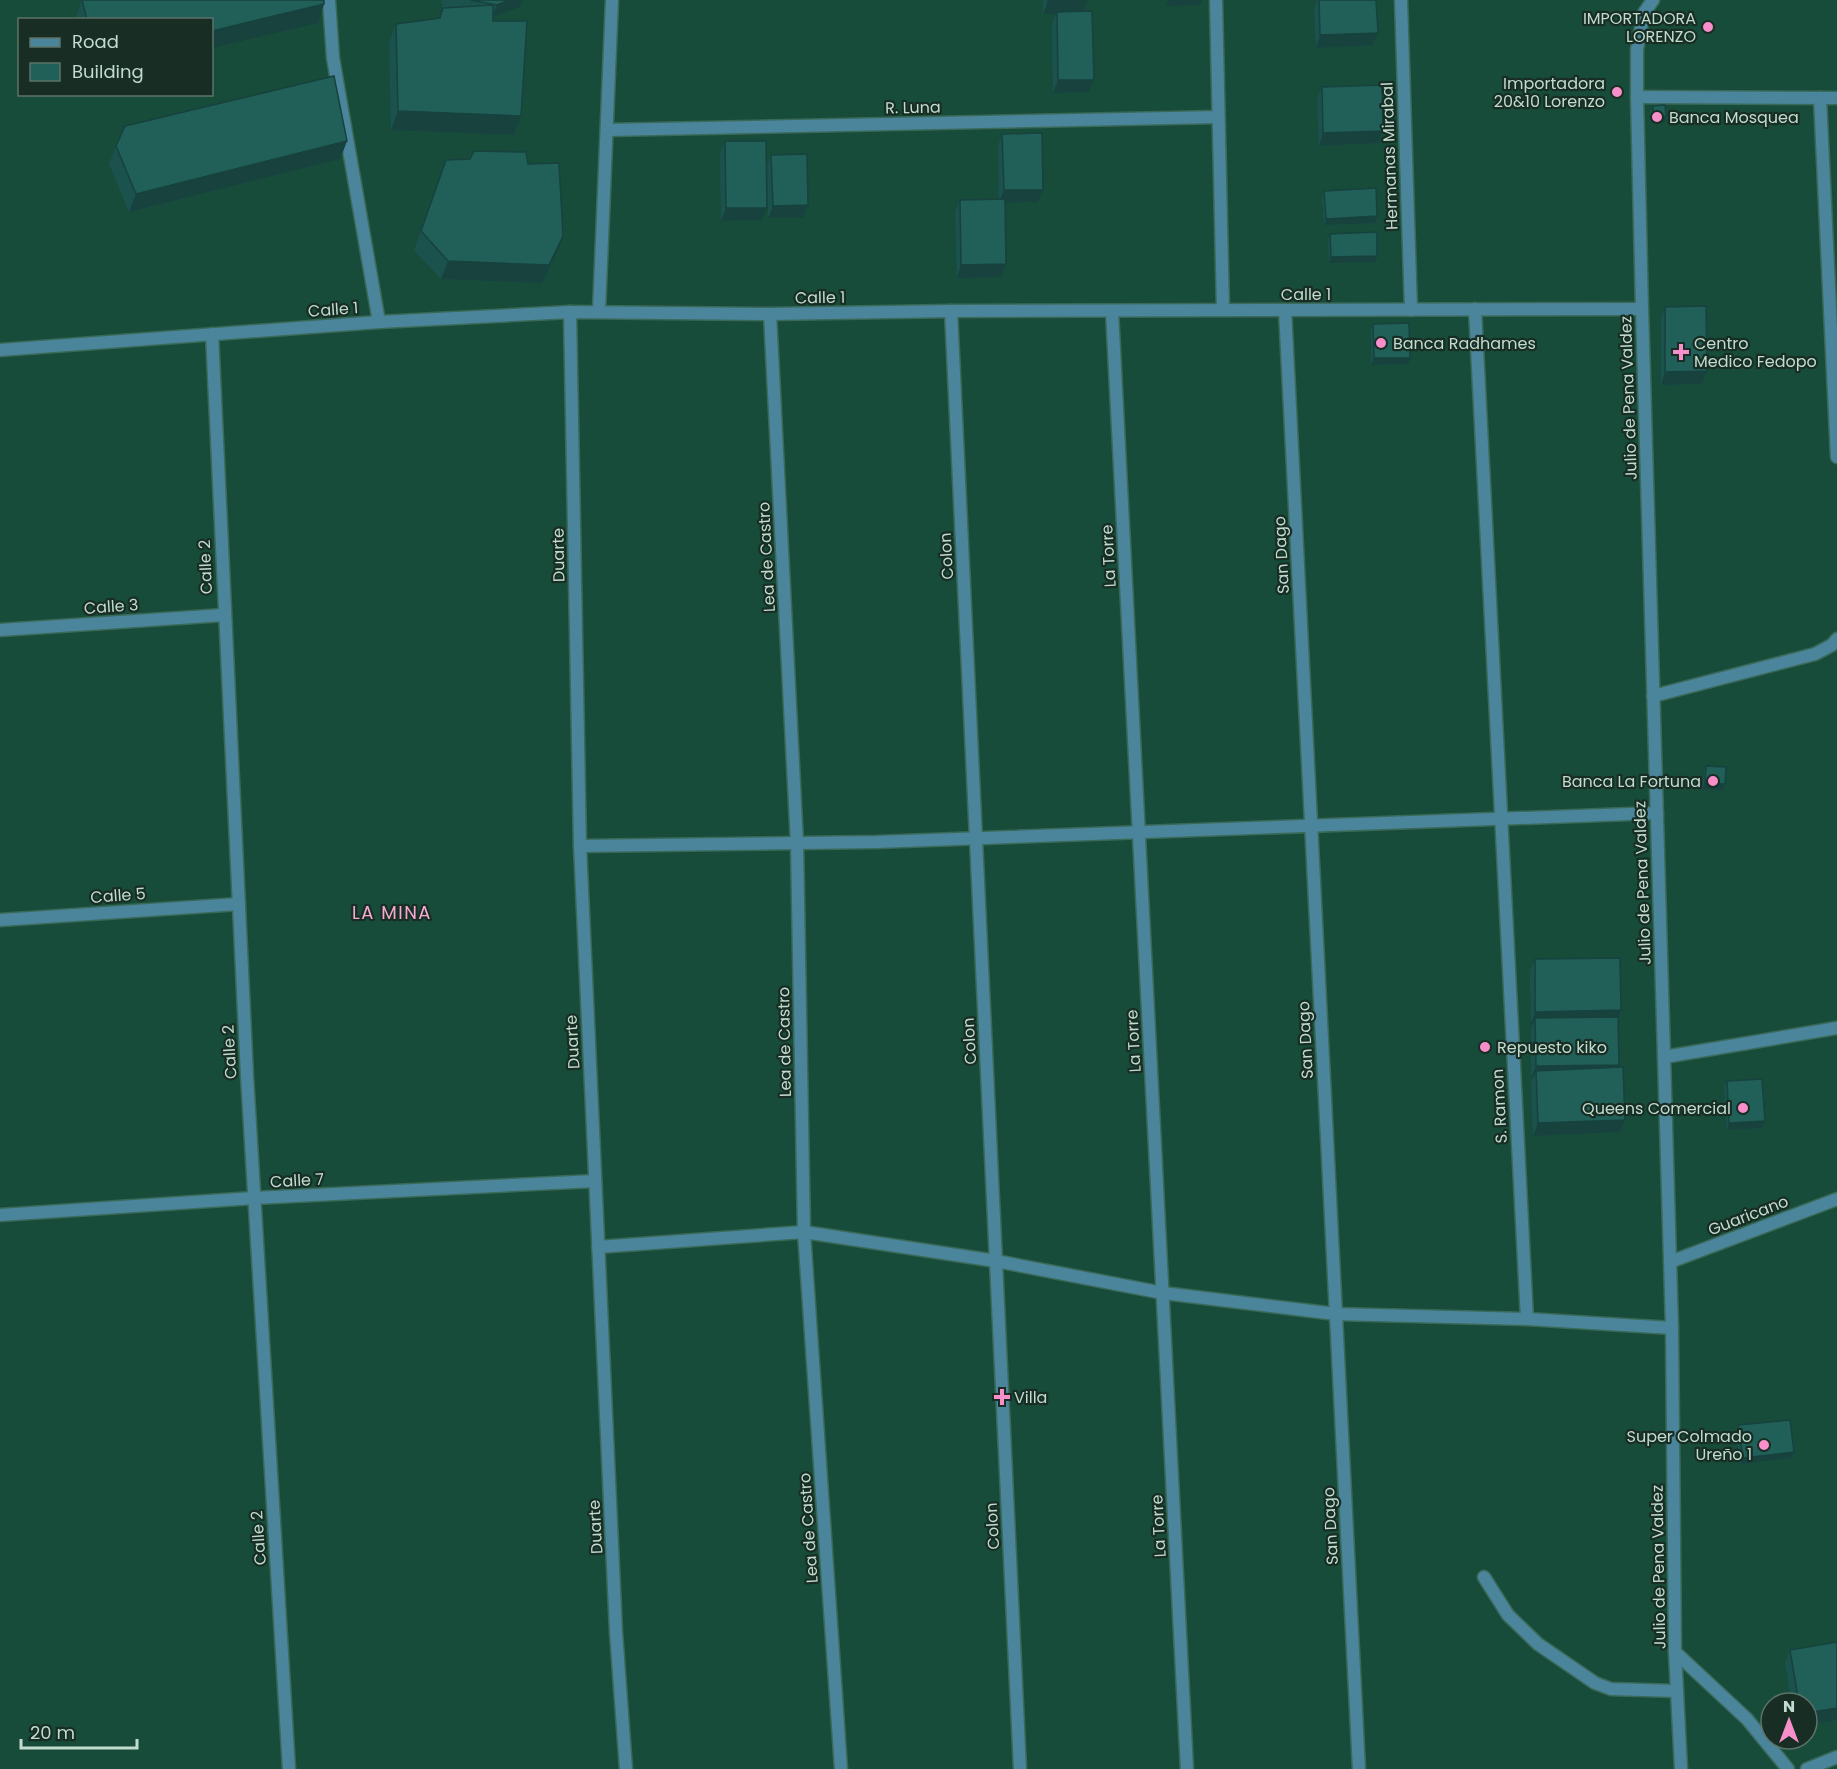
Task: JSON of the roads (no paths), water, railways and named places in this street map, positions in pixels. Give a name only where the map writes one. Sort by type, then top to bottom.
[{"type":"street","points":[[329,0],[333,58],[379,322]]},
{"type":"street","points":[[599,311],[612,0]]},
{"type":"street","points":[[1216,0],[1223,310]]},
{"type":"street","name":"Hermanas Mirabal","points":[[1401,0],[1411,310]]},
{"type":"street","points":[[1637,0],[1644,13]]},
{"type":"street","name":"Julio de Pena Valdez","points":[[1653,0],[1644,13],[1637,49],[1637,97],[1672,1328],[1675,1652],[1681,1769]]},
{"type":"street","points":[[1637,97],[1837,98]]},
{"type":"street","points":[[1820,98],[1837,457]]},
{"type":"street","name":"R. Luna","points":[[607,130],[1218,117]]},
{"type":"street","name":"S. Ramon","points":[[1475,309],[1527,1319]]},
{"type":"street","name":"Calle 1","points":[[0,350],[379,322],[599,311],[770,314],[951,311],[1642,309]]},
{"type":"street","name":"San Dago","points":[[1285,310],[1359,1769]]},
{"type":"street","name":"Colon","points":[[951,311],[1020,1769]]},
{"type":"street","name":"La Torre","points":[[1112,311],[1187,1769]]},
{"type":"street","name":"Duarte","points":[[570,312],[580,846],[616,1632],[626,1769]]},
{"type":"street","name":"Lea de Castro","points":[[770,314],[797,843],[804,1232],[841,1769]]},
{"type":"street","name":"Calle 2","points":[[212,334],[238,904],[289,1769]]},
{"type":"street","name":"Calle 3","points":[[0,630],[224,615]]},
{"type":"street","points":[[1653,696],[1815,654],[1832,645],[1837,639]]},
{"type":"street","points":[[580,846],[976,838],[1657,813]]},
{"type":"street","name":"Calle 5","points":[[0,920],[238,904]]},
{"type":"street","points":[[1664,1057],[1837,1028]]},
{"type":"street","name":"Calle 7","points":[[0,1215],[254,1198],[595,1181]]},
{"type":"street","name":"Guaricano","points":[[1670,1262],[1837,1199]]},
{"type":"street","points":[[598,1247],[804,1232],[996,1262],[1162,1293],[1336,1314],[1527,1319],[1672,1328]]},
{"type":"street","points":[[1484,1578],[1508,1615],[1538,1644],[1594,1683],[1611,1689],[1677,1691]]},
{"type":"street","points":[[1675,1652],[1747,1719],[1788,1769]]},
{"type":"street","points":[[1807,1769],[1837,1757]]},
{"type":"place","name":"IMPORTADORA LORENZO","points":[[1708,27]]},
{"type":"place","name":"Importadora 20&10 Lorenzo","points":[[1617,92]]},
{"type":"place","name":"Banca Mosquea","points":[[1657,117]]},
{"type":"place","name":"Banca Radhames","points":[[1381,343]]},
{"type":"place","name":"Centro Medico Fedopo","points":[[1681,352]]},
{"type":"place","name":"Banca La Fortuna","points":[[1713,781]]},
{"type":"place","name":"Repuesto kiko","points":[[1485,1047]]},
{"type":"place","name":"Queens Comercial","points":[[1743,1108]]},
{"type":"place","name":"Villa","points":[[1002,1397]]},
{"type":"place","name":"Super Colmado Ureño 1","points":[[1764,1445]]},
{"type":"district","name":"LA MINA","points":[[392,913]]}]
